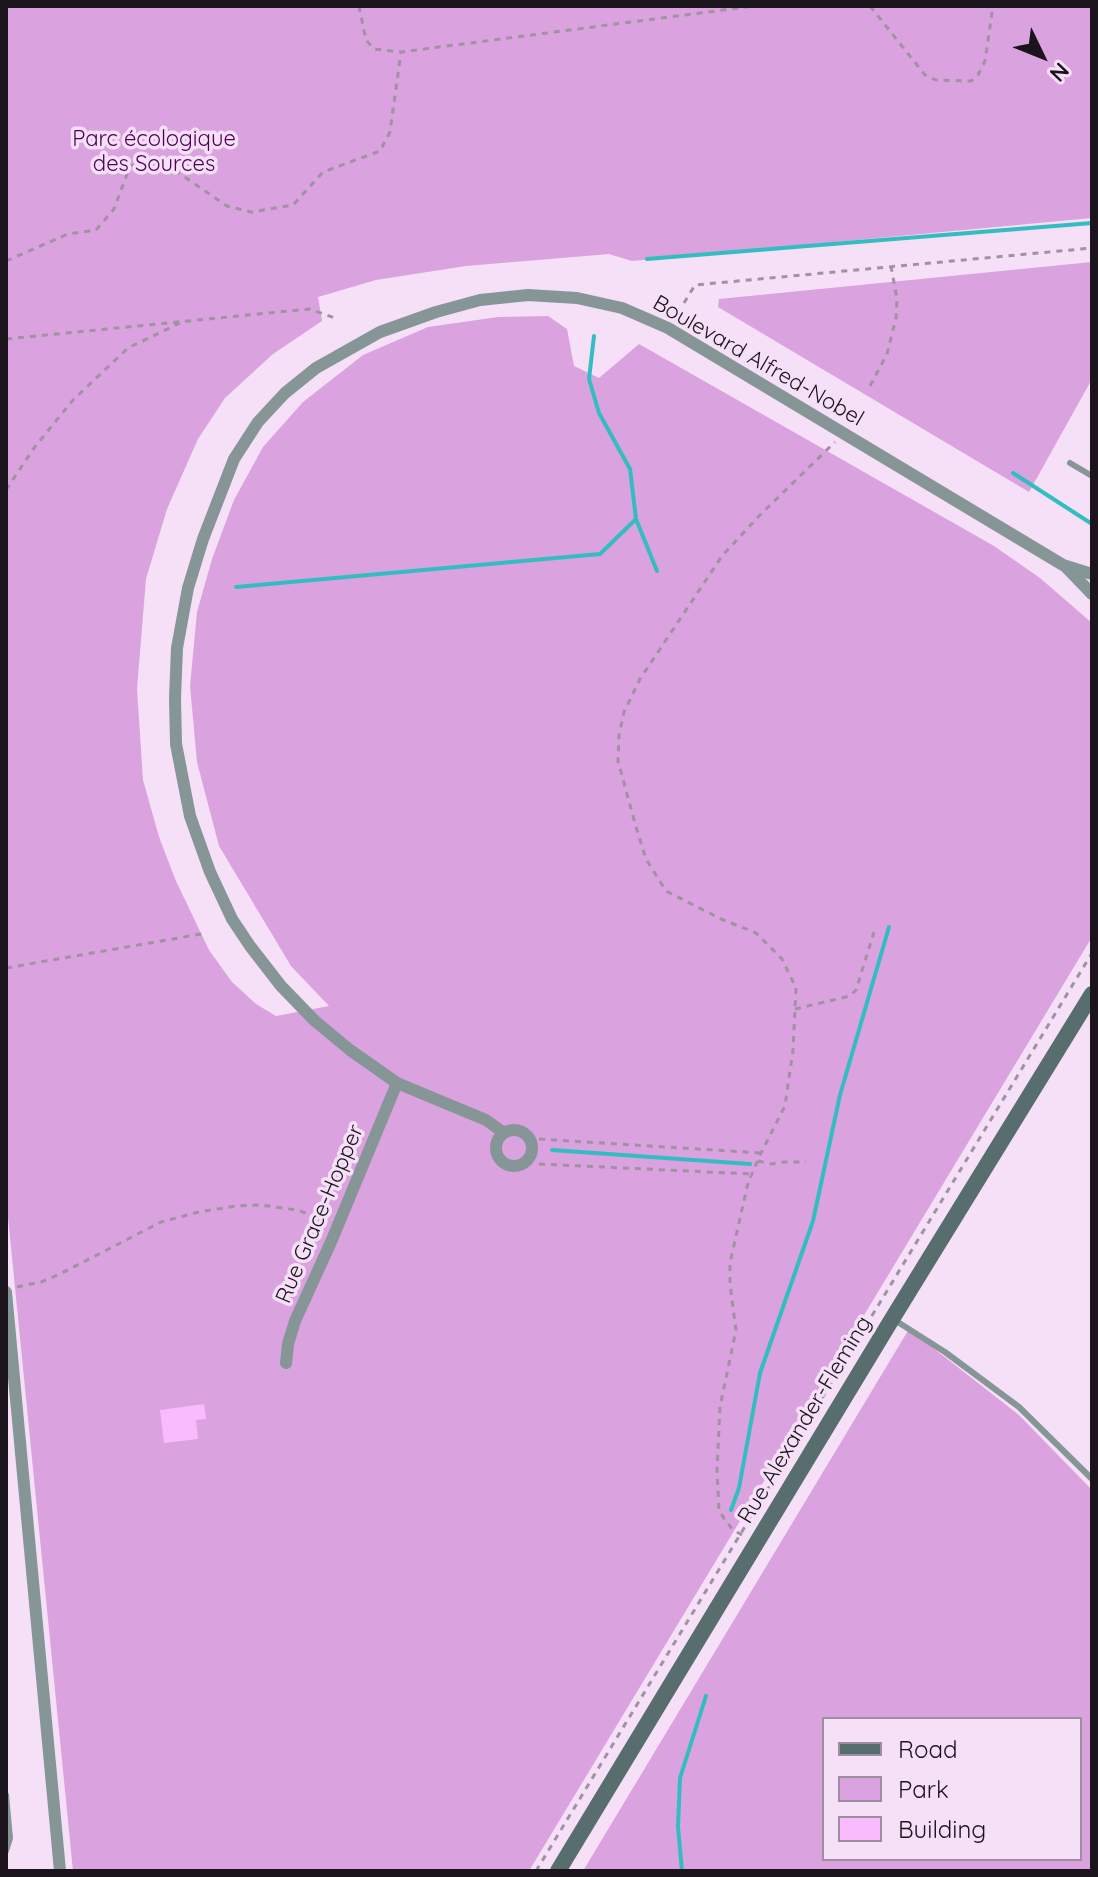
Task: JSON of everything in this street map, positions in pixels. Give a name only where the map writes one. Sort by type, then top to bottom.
[{"type":"street","name":"Boulevard Alfred-Nobel","points":[[504,1133],[489,1121],[397,1083],[315,1021],[281,986],[232,919],[210,872],[190,816],[176,744],[175,698],[177,648],[188,588],[234,459],[258,422],[285,393],[316,368],[380,332],[480,300],[528,295],[577,298],[622,308],[668,328],[1063,565],[1092,574]]},
{"type":"street","name":"Boulevard Alfred-Nobel","points":[[1063,565],[1092,594]]},
{"type":"street","name":"Rue Alexander-Fleming","points":[[558,1871],[1092,994]]},
{"type":"street","name":"Rue Grace-Hopper","points":[[286,1363],[295,1321],[397,1083]]},
{"type":"street","points":[[6,1291],[60,1871]]},
{"type":"lane","points":[[1070,463],[1092,476]]},
{"type":"lane","points":[[892,1319],[945,1352],[1019,1407],[1092,1479]]},
{"type":"lane","points":[[6,1795],[10,1838],[6,1851]]},
{"type":"path","points":[[359,6],[366,40],[374,49],[401,52],[754,6]]},
{"type":"path","points":[[870,6],[925,75],[936,80],[971,81],[985,61],[993,6]]},
{"type":"path","points":[[6,261],[68,234],[96,230],[114,209],[130,166],[153,163],[170,167],[227,206],[251,212],[293,205],[323,172],[380,151],[390,132],[401,52]]},
{"type":"path","points":[[684,303],[695,285],[1092,248]]},
{"type":"path","points":[[870,386],[887,354],[896,318],[897,299],[891,266]]},
{"type":"path","points":[[6,339],[309,309],[338,319]]},
{"type":"path","points":[[6,490],[34,448],[73,400],[128,348],[183,321]]},
{"type":"path","points":[[755,1544],[732,1529],[719,1511],[720,1407],[736,1330],[730,1263],[748,1183],[785,1106],[793,1050],[796,988],[782,959],[756,933],[666,891],[646,859],[636,827],[618,761],[619,735],[624,712],[640,679],[722,556],[844,433]]},
{"type":"path","points":[[795,1009],[850,996],[856,990],[874,932]]},
{"type":"path","points":[[6,968],[207,933]]},
{"type":"path","name":"Rue Alexander-Fleming","points":[[822,1398],[1092,953]]},
{"type":"path","points":[[539,1139],[761,1153]]},
{"type":"path","points":[[758,1161],[771,1164],[806,1162]]},
{"type":"path","points":[[539,1164],[752,1174]]},
{"type":"path","points":[[6,1291],[60,1274],[161,1222],[199,1212],[261,1205],[320,1217]]},
{"type":"path","name":"Rue Alexander-Fleming","points":[[536,1871],[800,1436]]},
{"type":"green space","name":"Parc écologique des Sources","points":[[6,6],[1092,6],[1092,218],[632,261],[609,254],[466,266],[376,280],[318,297],[322,321],[273,354],[225,398],[198,439],[167,509],[146,579],[137,689],[143,780],[159,837],[176,881],[209,950],[232,982],[256,1004],[276,1016],[329,1006],[291,966],[219,846],[197,762],[190,686],[197,612],[234,500],[263,447],[303,402],[363,355],[428,327],[498,317],[548,316],[567,329],[574,366],[599,378],[639,344],[994,546],[1040,578],[1092,623],[1092,937],[529,1871],[73,1871],[6,1197]]},
{"type":"green space","points":[[1092,262],[1092,379],[1029,492],[718,307],[719,299]]},
{"type":"green space","points":[[909,1329],[1019,1415],[1092,1490],[1092,1871],[583,1871]]},
{"type":"building","points":[[204,1404],[206,1419],[196,1420],[198,1439],[164,1443],[160,1410]]},
{"type":"waterway","points":[[647,259],[1092,223]]},
{"type":"waterway","points":[[594,336],[589,379],[599,413],[630,469],[636,519],[657,571]]},
{"type":"waterway","points":[[1013,473],[1092,524]]},
{"type":"waterway","points":[[236,587],[600,554],[636,519]]},
{"type":"waterway","points":[[731,1510],[739,1488],[760,1373],[813,1221],[840,1095],[889,927]]},
{"type":"waterway","points":[[552,1150],[750,1164]]},
{"type":"waterway","points":[[682,1871],[678,1827],[680,1778],[706,1696]]}]
